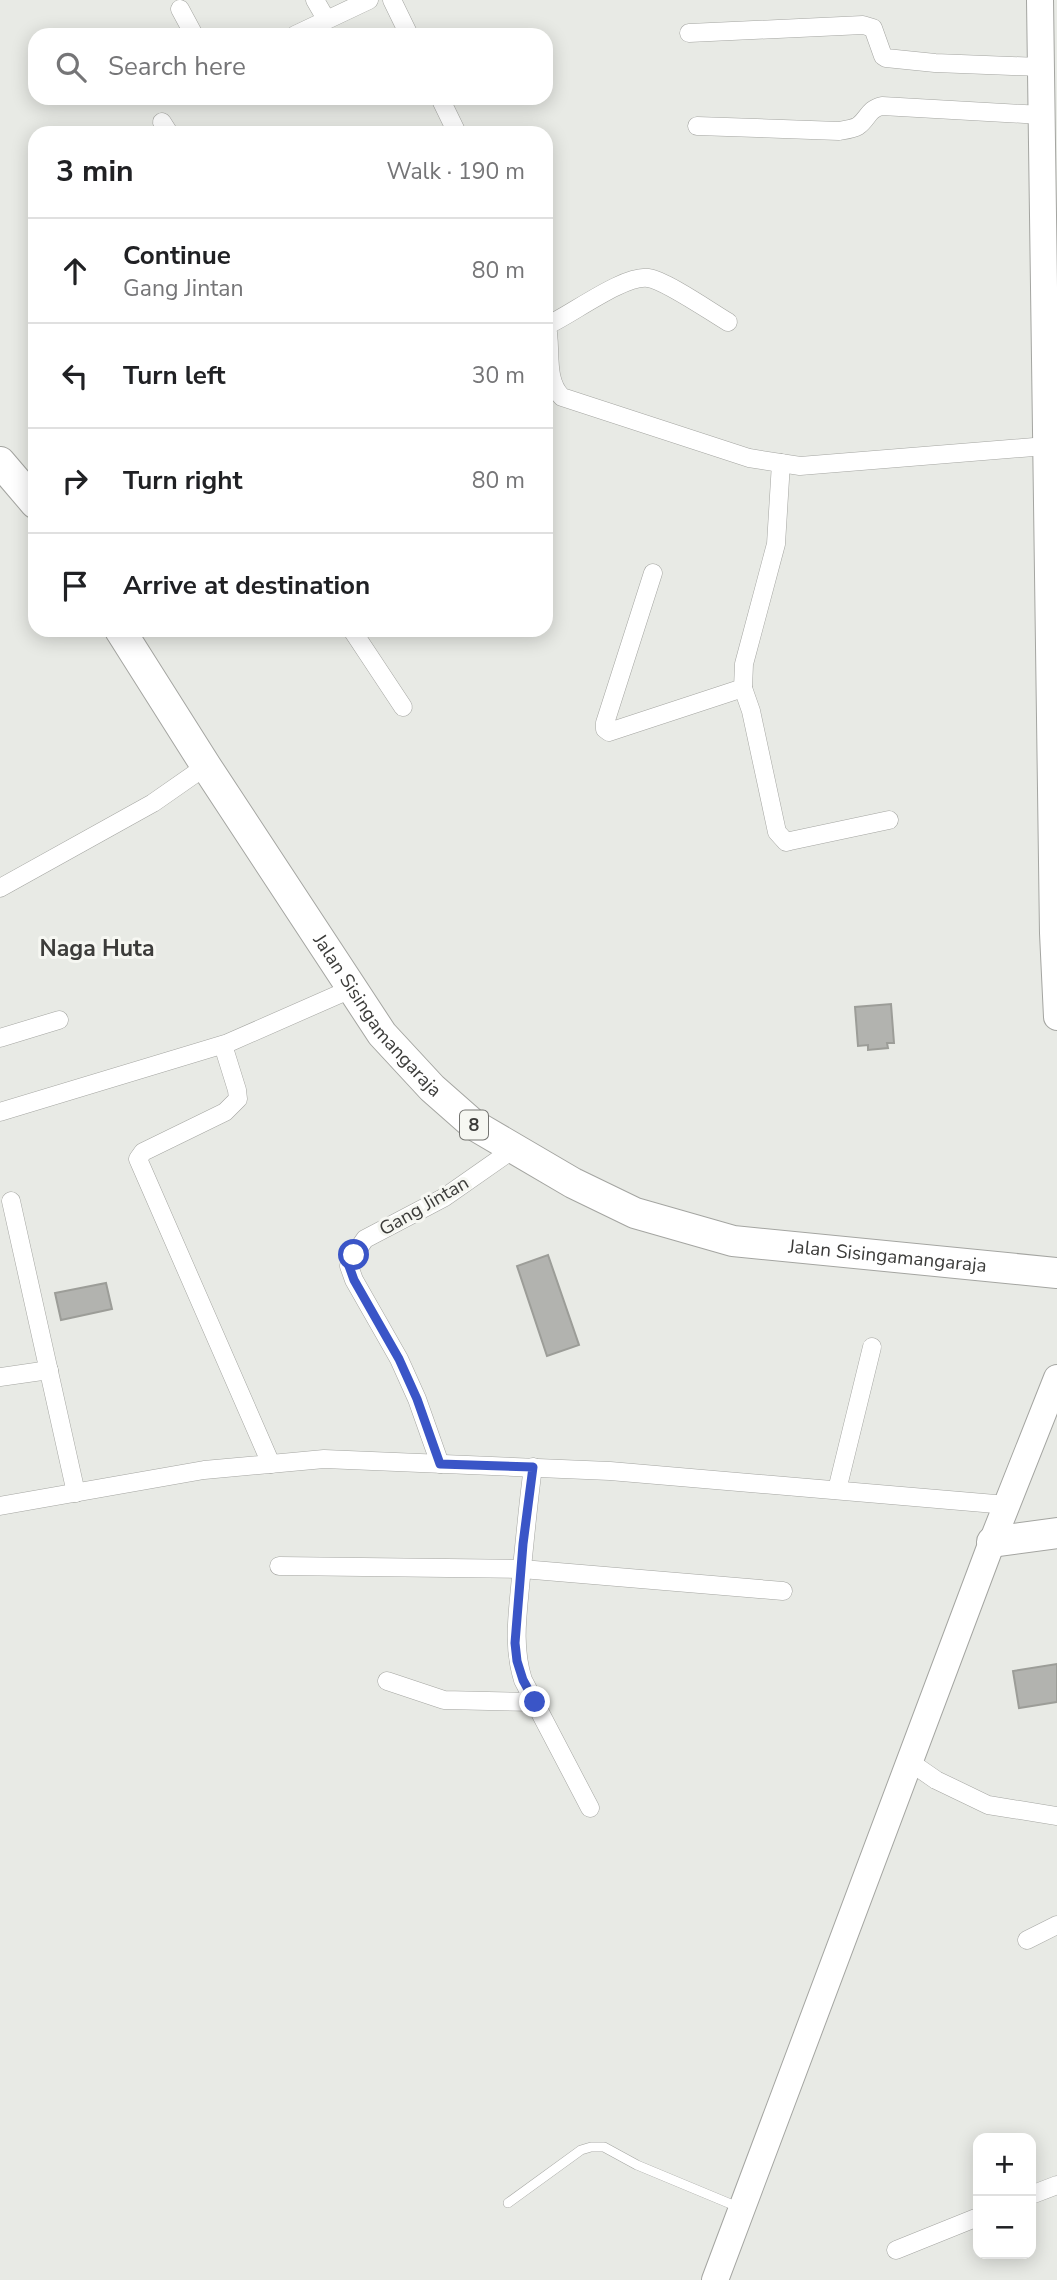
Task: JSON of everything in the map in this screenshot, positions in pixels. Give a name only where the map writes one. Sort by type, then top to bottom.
[{"type":"highway","points":[[0,462],[28,495]]},
{"type":"highway","name":"Jalan Sisingamangaraja","points":[[124,637],[382,1034],[432,1088],[474,1125],[573,1183],[635,1213],[733,1241],[1057,1273]]},
{"type":"highway","points":[[992,1542],[1057,1533]]},
{"type":"main road","points":[[1040,0],[1046,60],[1041,115],[1046,446],[1052,546],[1053,933],[1057,1017]]},
{"type":"main road","points":[[715,2280],[992,1542],[1057,1378]]},
{"type":"street","points":[[315,0],[326,19]]},
{"type":"street","points":[[309,28],[369,0]]},
{"type":"street","points":[[392,0],[406,28]]},
{"type":"street","points":[[180,9],[190,28]]},
{"type":"street","points":[[690,33],[863,25],[873,28],[886,58],[935,63],[1046,60]]},
{"type":"street","points":[[443,105],[454,126]]},
{"type":"street","points":[[697,126],[839,131],[858,126],[874,107],[882,106],[1041,115]]},
{"type":"street","points":[[553,322],[627,282],[649,278],[728,323]]},
{"type":"street","points":[[553,382],[562,397],[749,458],[800,466],[1046,446]]},
{"type":"street","points":[[781,463],[776,544],[744,664],[743,688],[751,711],[777,832],[786,842],[889,820]]},
{"type":"street","points":[[653,573],[605,729],[608,732],[613,731],[743,688]]},
{"type":"street","points":[[357,637],[403,707]]},
{"type":"street","points":[[0,888],[153,803],[206,766]]},
{"type":"street","points":[[0,1112],[223,1045],[351,989]]},
{"type":"street","points":[[0,1038],[59,1020]]},
{"type":"street","points":[[223,1045],[238,1099],[225,1112],[143,1152],[138,1159],[271,1464]]},
{"type":"street","name":"Gang Jintan","points":[[440,1464],[417,1399],[399,1359],[354,1280],[349,1266],[365,1240],[445,1197],[515,1148]]},
{"type":"street","points":[[11,1201],[76,1493]]},
{"type":"street","points":[[837,1490],[872,1347]]},
{"type":"street","points":[[0,1377],[49,1370]]},
{"type":"street","points":[[0,1506],[204,1471],[324,1459],[610,1471],[1007,1505]]},
{"type":"street","points":[[533,1467],[523,1544],[515,1643],[517,1661],[523,1680],[590,1808]]},
{"type":"street","points":[[279,1566],[522,1569],[783,1591]]},
{"type":"street","points":[[387,1681],[444,1700],[535,1702]]},
{"type":"street","points":[[909,1762],[936,1780],[988,1805],[1057,1816]]},
{"type":"street","points":[[1027,1940],[1057,1925]]},
{"type":"street","points":[[1036,2193],[1057,2185]]},
{"type":"street","points":[[896,2250],[973,2219]]},
{"type":"lane","points":[[508,2203],[581,2150],[604,2147],[637,2165],[742,2209]]},
{"type":"building","points":[[891,1004],[894,1043],[887,1043],[888,1048],[868,1050],[868,1045],[858,1046],[855,1007]]},
{"type":"building","points":[[548,1255],[579,1345],[547,1356],[517,1266]]},
{"type":"building","points":[[106,1283],[112,1309],[61,1320],[55,1293]]},
{"type":"building","points":[[1057,1664],[1057,1702],[1019,1708],[1013,1671]]},
{"type":"district","name":"Naga Huta","points":[[97,948]]},
{"type":"route","points":[[354,1255],[349,1266],[354,1280],[399,1359],[417,1399],[440,1464],[533,1467],[523,1544],[515,1643],[523,1680],[535,1702]]}]
